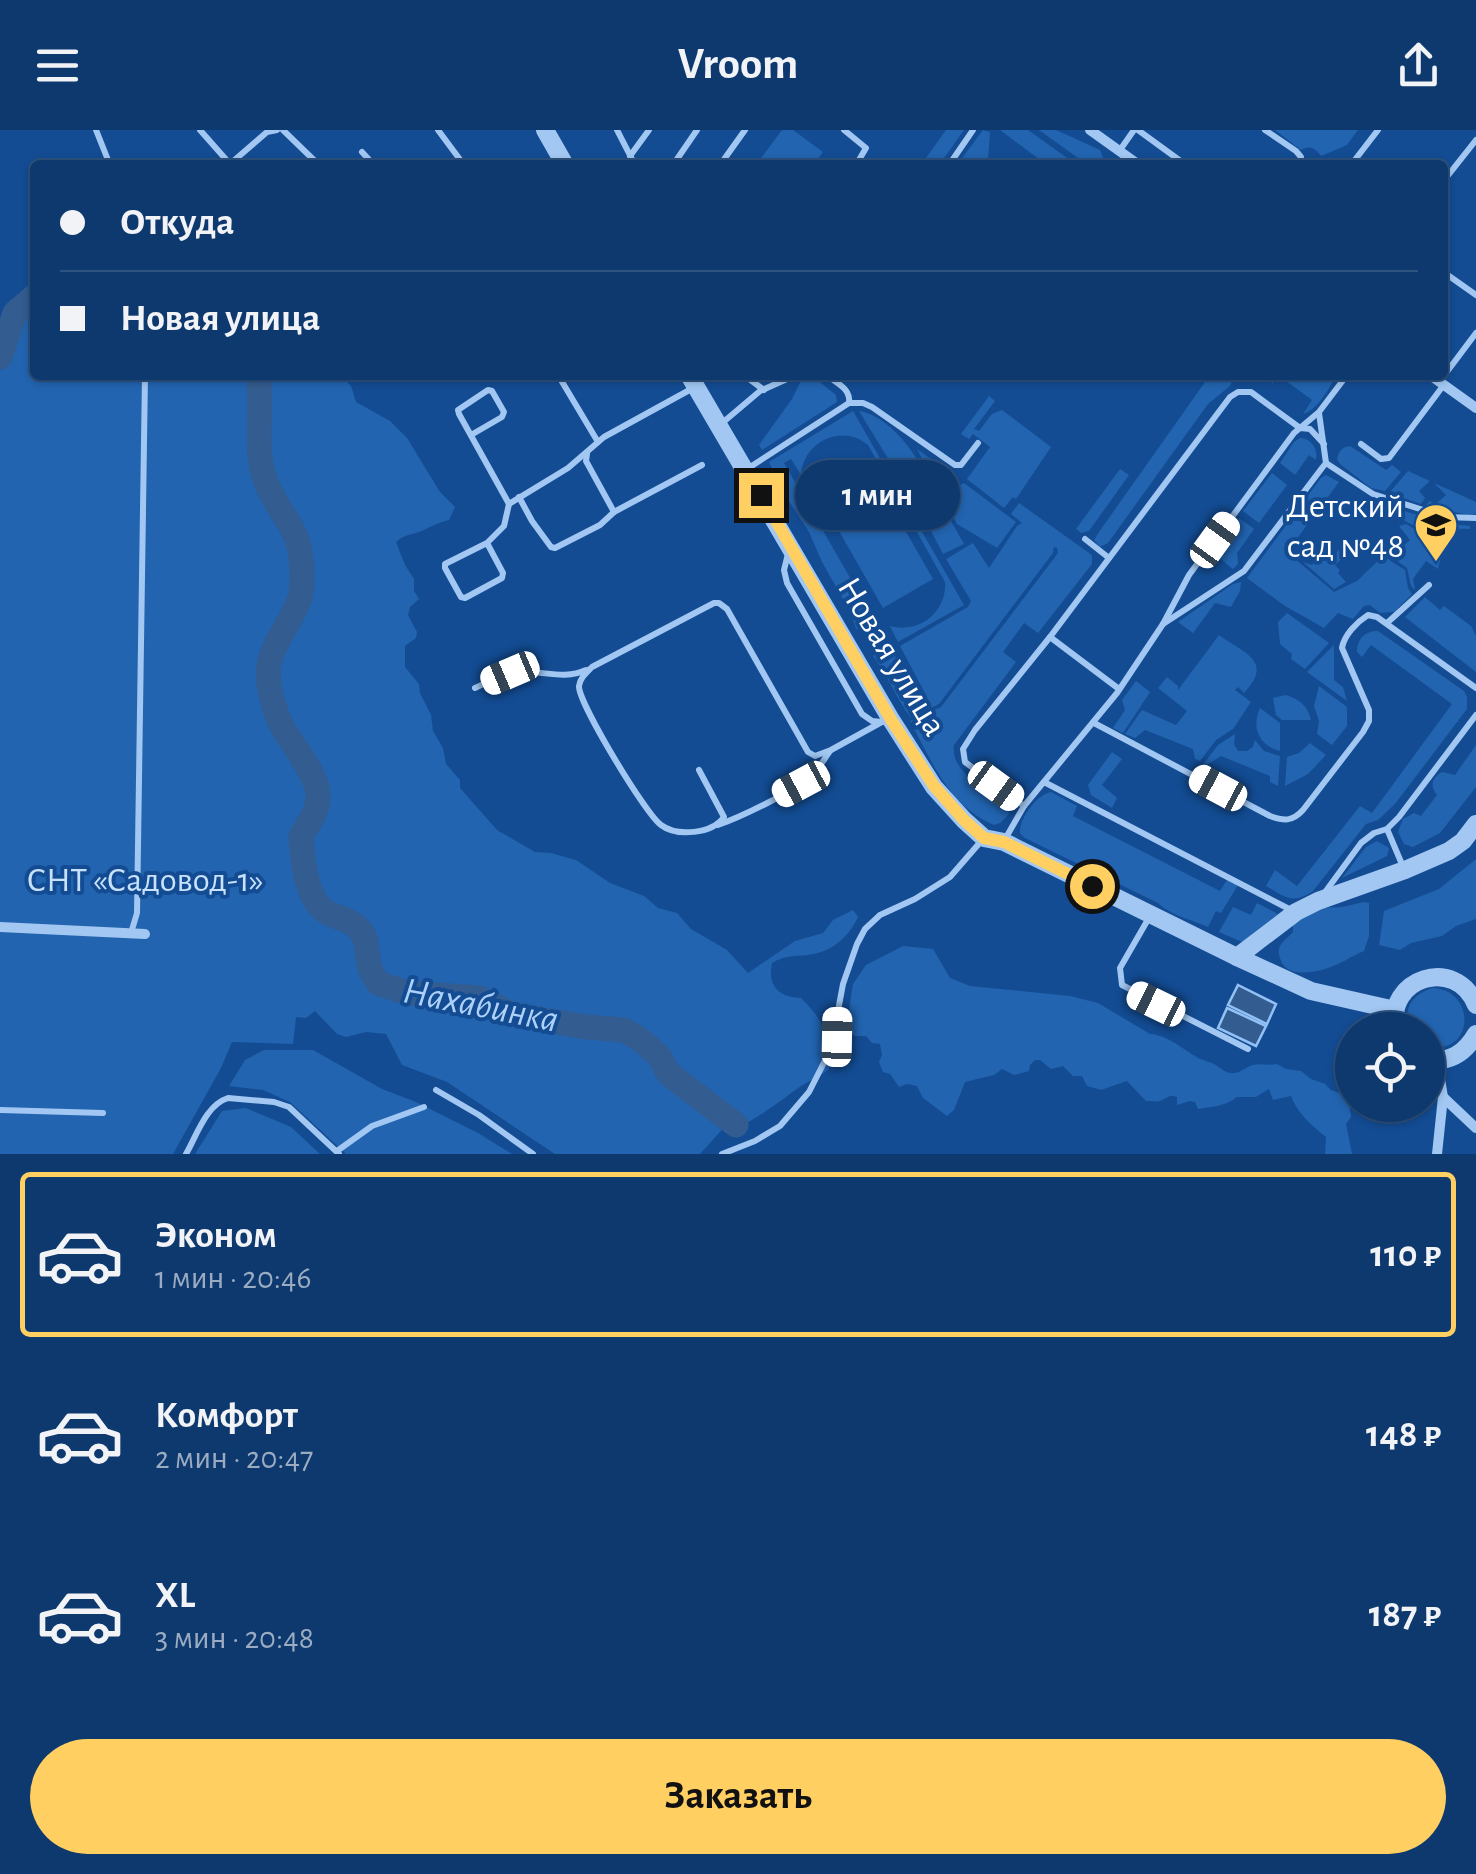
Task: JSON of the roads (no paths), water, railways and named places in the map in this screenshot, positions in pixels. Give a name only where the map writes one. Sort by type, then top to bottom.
[{"type":"street","points":[[545,130],[562,160]]},
{"type":"street","points":[[1090,130],[1132,160]]},
{"type":"street","name":"Новая улица","points":[[693,380],[887,720],[934,786],[984,838]]},
{"type":"street","points":[[1438,381],[1476,408]]},
{"type":"street","points":[[1237,957],[1296,912],[1318,901],[1450,851],[1464,841],[1476,824]]},
{"type":"street","points":[[984,838],[1004,842],[1311,991],[1396,1010],[1408,988],[1430,977],[1442,977],[1470,981],[1476,1005]]},
{"type":"street","points":[[0,927],[145,934]]},
{"type":"street","points":[[1445,1059],[1474,1042]]},
{"type":"street","points":[[1445,1099],[1476,1128]]},
{"type":"street","points":[[1437,1154],[1440,1122]]},
{"type":"lane","points":[[96,130],[108,160]]},
{"type":"lane","points":[[200,130],[227,160]]},
{"type":"lane","points":[[236,160],[267,132],[280,130],[313,160]]},
{"type":"lane","points":[[438,130],[460,160]]},
{"type":"lane","points":[[618,130],[632,160]]},
{"type":"lane","points":[[630,156],[649,130]]},
{"type":"lane","points":[[676,160],[698,130]]},
{"type":"lane","points":[[724,160],[745,130]]},
{"type":"lane","points":[[844,130],[866,148],[859,160]]},
{"type":"lane","points":[[952,160],[973,130]]},
{"type":"lane","points":[[1119,151],[1136,130],[1179,160]]},
{"type":"lane","points":[[1265,130],[1296,151],[1301,160]]},
{"type":"lane","points":[[1355,160],[1378,130]]},
{"type":"lane","points":[[1448,175],[1476,140]]},
{"type":"lane","points":[[362,152],[369,160]]},
{"type":"lane","points":[[1448,275],[1476,295]]},
{"type":"lane","points":[[1448,368],[1476,333]]},
{"type":"lane","points":[[131,933],[137,913],[145,380]]},
{"type":"lane","points":[[561,380],[598,442]]},
{"type":"lane","points":[[509,504],[568,468],[598,442],[693,380]]},
{"type":"lane","points":[[751,380],[764,390]]},
{"type":"lane","points":[[720,425],[764,390],[785,380]]},
{"type":"lane","points":[[833,380],[846,390],[849,404]]},
{"type":"lane","points":[[1004,842],[1024,806],[1120,690],[1190,575],[1294,433],[1319,412],[1342,380]]},
{"type":"lane","points":[[1360,444],[1382,459],[1389,458],[1438,381]]},
{"type":"lane","points":[[471,435],[504,412],[492,391],[458,410],[471,435],[509,504],[504,526],[487,542],[445,564],[461,597],[466,598],[502,578],[487,542]]},
{"type":"lane","points":[[1024,806],[970,767],[962,755],[963,749],[1230,397],[1250,392],[1300,428],[1310,429],[1324,444]]},
{"type":"lane","points":[[746,470],[849,404],[863,402],[958,466],[978,443]]},
{"type":"lane","points":[[1163,624],[1244,571],[1326,462],[1319,412]]},
{"type":"lane","points":[[590,449],[586,461],[614,512]]},
{"type":"lane","points":[[1326,462],[1374,494],[1445,517],[1476,518]]},
{"type":"lane","points":[[520,497],[532,521],[555,548],[702,465]]},
{"type":"lane","points":[[1084,539],[1109,558]]},
{"type":"lane","points":[[1387,623],[1429,585]]},
{"type":"lane","points":[[475,688],[510,673],[576,674],[714,603],[727,608],[808,752],[815,756],[831,750],[887,720]]},
{"type":"lane","points":[[1094,724],[1270,816],[1292,819],[1303,810],[1369,721],[1369,710],[1344,655],[1343,641],[1368,614],[1387,623],[1476,688]]},
{"type":"lane","points":[[1050,637],[1120,690]]},
{"type":"lane","points":[[592,668],[581,680],[580,695],[648,812],[662,826],[677,832],[718,826],[801,784],[831,750]]},
{"type":"lane","points":[[1318,901],[1361,844],[1398,817],[1476,715]]},
{"type":"lane","points":[[698,770],[724,814],[718,826]]},
{"type":"lane","points":[[1044,782],[1296,912]]},
{"type":"lane","points":[[1386,829],[1405,870]]},
{"type":"lane","points":[[722,1154],[780,1126],[808,1092],[837,1037],[839,1000],[865,929],[880,915],[950,877],[984,838]]},
{"type":"lane","points":[[1150,915],[1120,968],[1122,985],[1248,1049]]},
{"type":"lane","points":[[436,1090],[533,1154]]},
{"type":"lane","points":[[186,1154],[211,1110],[222,1099],[274,1102],[289,1107],[338,1152],[372,1126],[424,1107]]},
{"type":"lane","points":[[0,1110],[104,1113]]},
{"type":"waterway","name":"Нахабинка","points":[[0,357],[15,313],[30,300]]},
{"type":"waterway","name":"Нахабинка","points":[[258,380],[262,469],[295,534],[301,558],[300,597],[273,651],[268,676],[281,723],[317,787],[315,811],[301,836],[313,897],[325,911],[360,930],[378,983],[407,993],[480,998],[511,1014],[624,1030],[659,1056],[669,1074],[736,1125]]},
{"type":"place","name":"Детский сад №48","points":[[1436,563]]},
{"type":"park label","name":"СНТ «Садовод-1»","points":[[145,879]]}]
